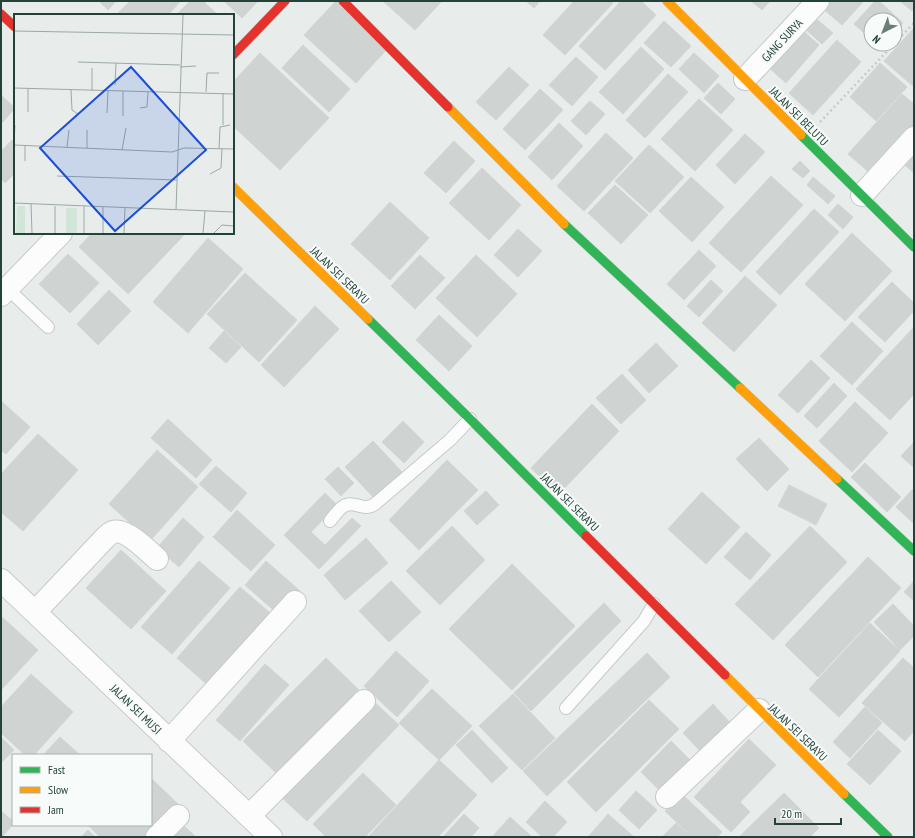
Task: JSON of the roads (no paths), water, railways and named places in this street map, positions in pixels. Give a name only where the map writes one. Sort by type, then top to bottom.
[{"type":"street","points":[[234,54],[285,1]]},
{"type":"street","points":[[343,1],[553,214],[914,551]]},
{"type":"street","name":"JALAN SEI BELUTU","points":[[667,1],[914,247]]},
{"type":"street","name":"GANG SURYA","points":[[745,79],[818,1]]},
{"type":"street","points":[[1,14],[14,26]]},
{"type":"street","points":[[862,195],[914,138]]},
{"type":"street","name":"JALAN SEI SERAYU","points":[[234,188],[470,419],[759,710],[888,837]]},
{"type":"street","points":[[4,292],[60,234]]},
{"type":"street","points":[[35,612],[112,532],[118,531],[124,533],[157,559]]},
{"type":"street","name":"JALAN SEI MUSI","points":[[1,580],[271,837]]},
{"type":"street","points":[[169,741],[295,602]]},
{"type":"street","points":[[249,816],[364,700]]},
{"type":"street","points":[[667,797],[759,710]]},
{"type":"street","points":[[157,837],[178,816]]},
{"type":"lane","points":[[4,292],[48,327]]},
{"type":"lane","points":[[330,521],[342,507],[347,504],[368,507],[375,504],[450,440],[470,419]]},
{"type":"lane","points":[[566,708],[644,621],[654,604]]}]
